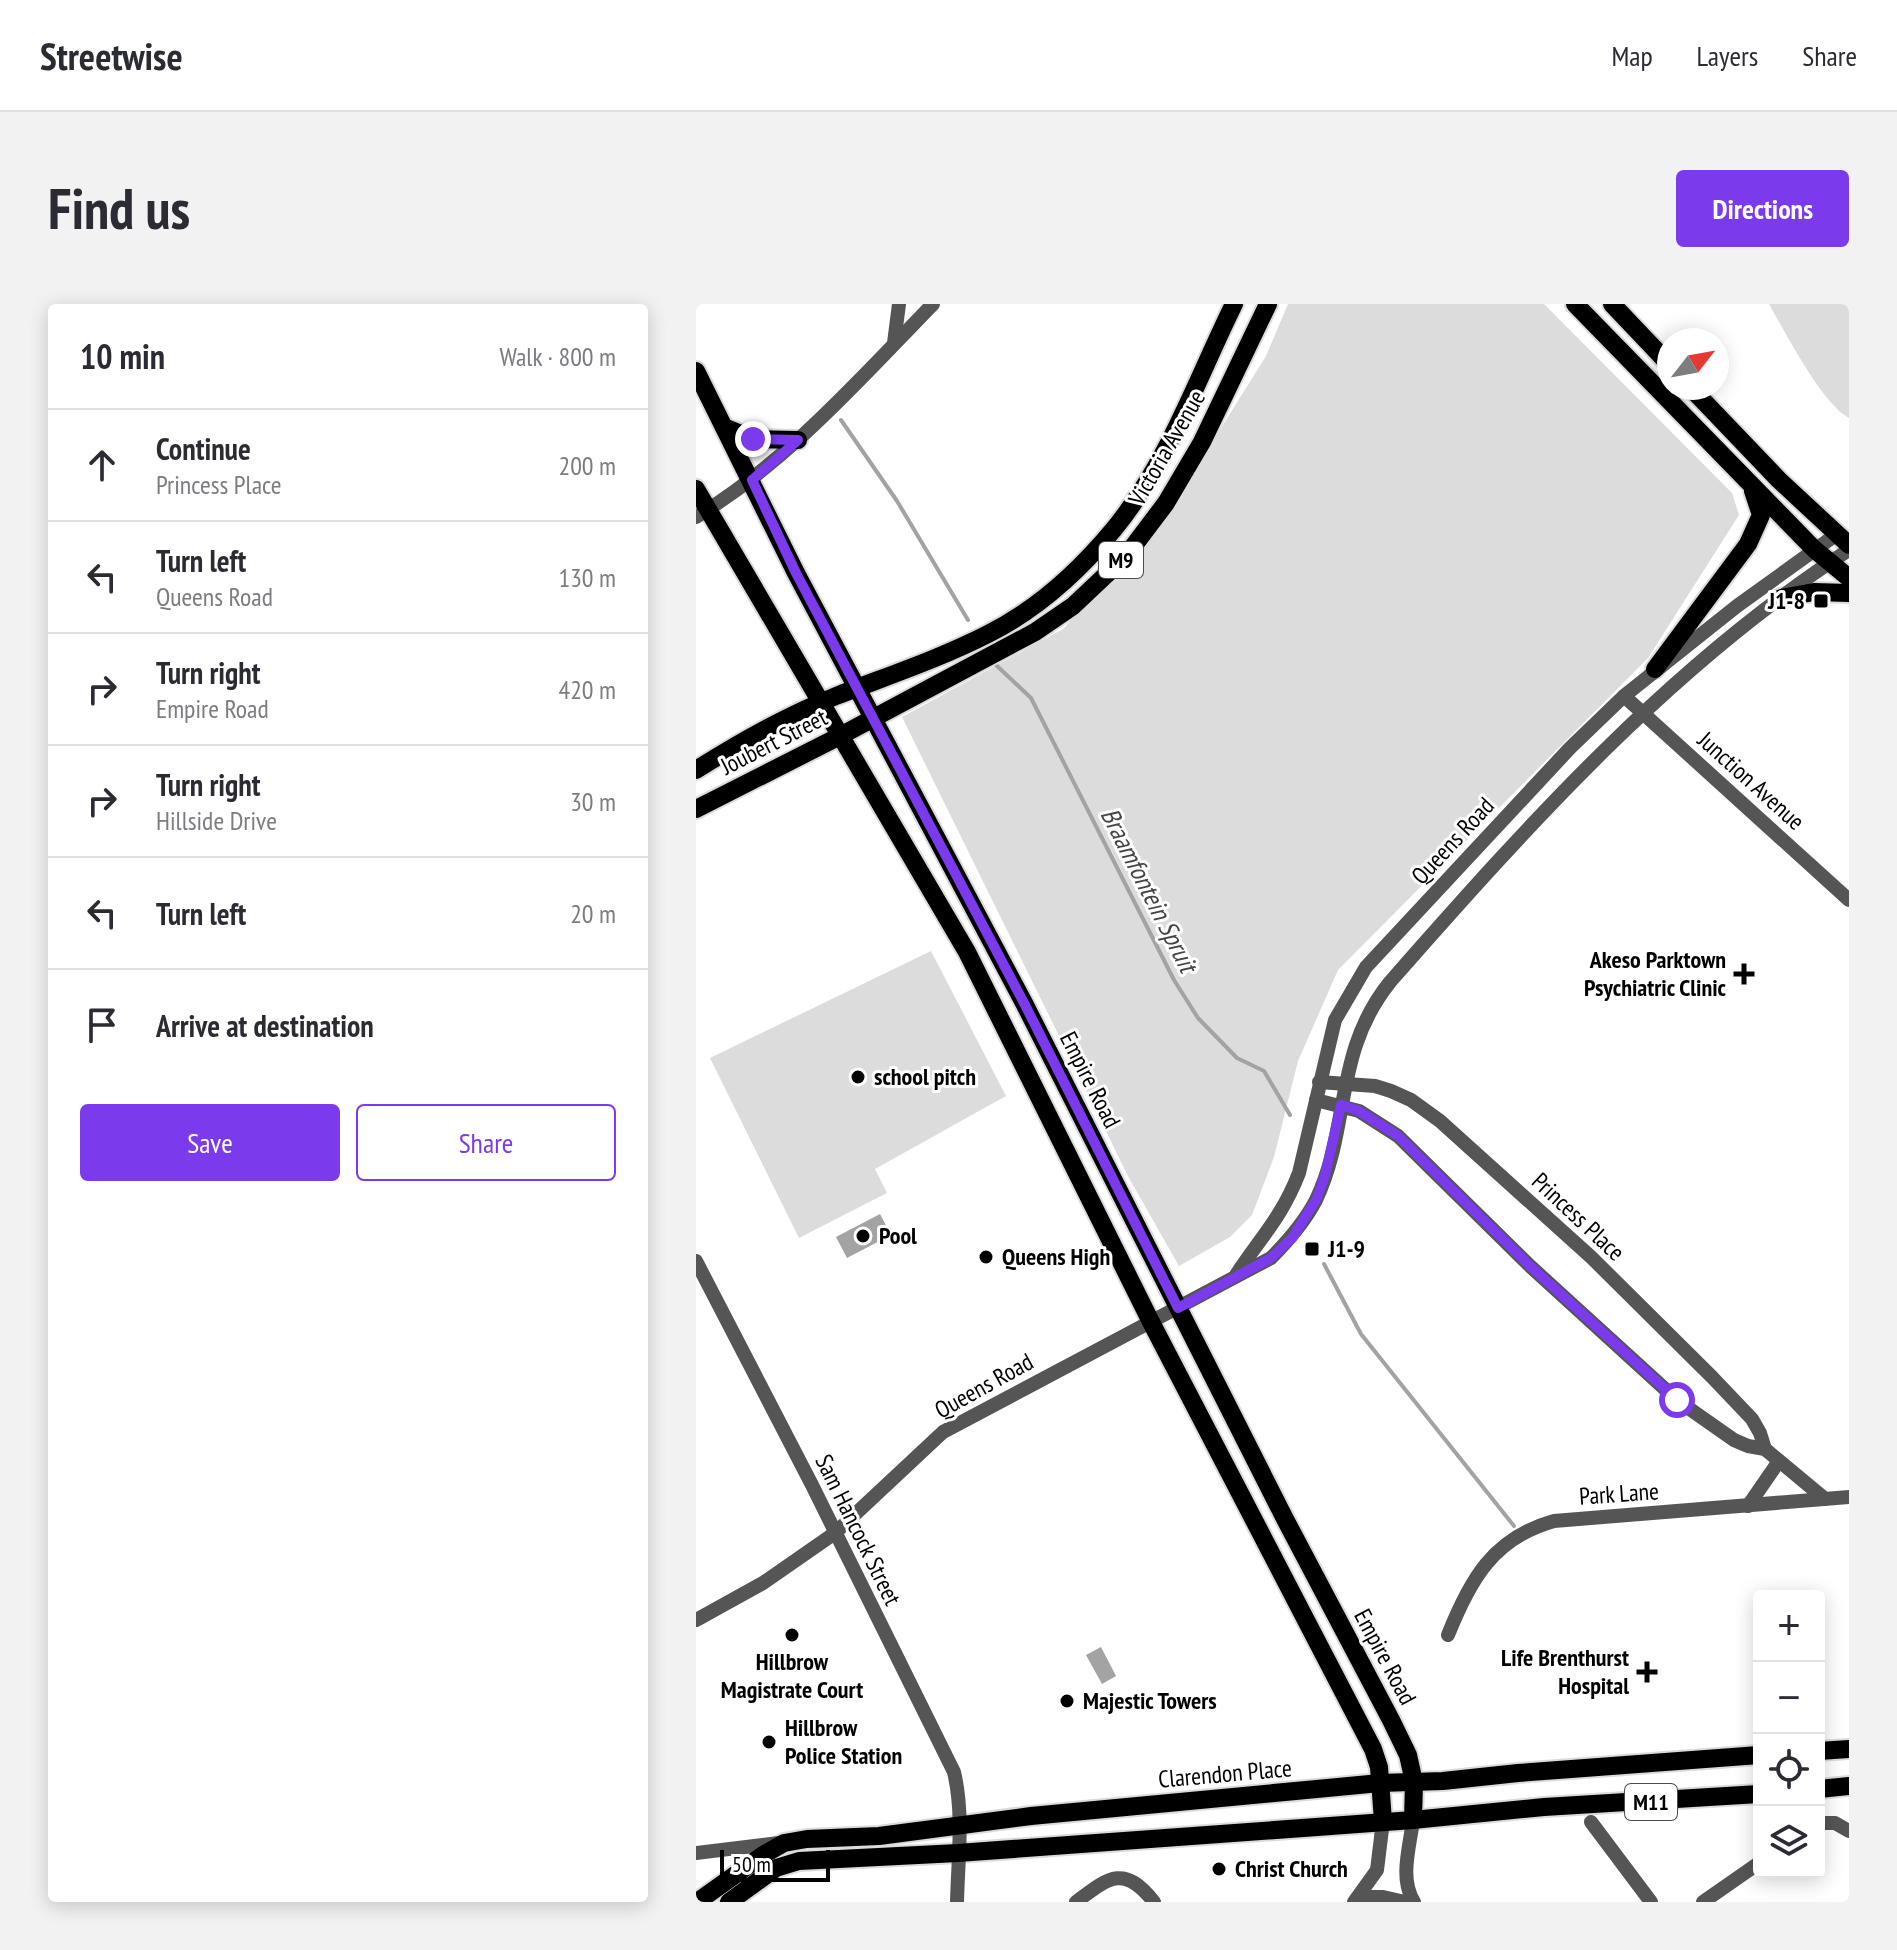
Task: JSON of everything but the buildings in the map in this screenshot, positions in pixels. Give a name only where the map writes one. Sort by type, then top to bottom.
[{"type":"main road","name":"Victoria Avenue","points":[[857,689],[991,633],[1058,586],[1090,556],[1124,516],[1165,450],[1234,304]]},
{"type":"main road","name":"Victoria Avenue","points":[[873,718],[1035,632],[1073,606],[1126,556],[1166,503],[1202,442],[1268,304]]},
{"type":"main road","points":[[1575,304],[1814,549],[1849,578]]},
{"type":"main road","points":[[1612,304],[1657,351]]},
{"type":"main road","name":"Empire Road","points":[[696,371],[796,573],[1005,966],[1285,1519],[1391,1720],[1408,1755],[1414,1782],[1413,1820]]},
{"type":"main road","points":[[1702,400],[1845,543]]},
{"type":"main road","points":[[724,427],[753,439],[798,440]]},
{"type":"main road","points":[[1655,669],[1728,574],[1757,527],[1761,515],[1749,482]]},
{"type":"main road","points":[[696,489],[702,513],[821,704],[967,952],[1151,1322],[1373,1749],[1379,1767],[1383,1821]]},
{"type":"main road","points":[[1781,598],[1814,592],[1849,593]]},
{"type":"main road","name":"Joubert Street","points":[[696,770],[753,737],[857,689]]},
{"type":"main road","name":"Joubert Street","points":[[696,809],[873,718]]},
{"type":"main road","points":[[1825,1751],[1849,1749]]},
{"type":"main road","name":"Clarendon Place","points":[[784,1843],[879,1836],[1149,1804],[1380,1783],[1753,1755]]},
{"type":"main road","points":[[1825,1788],[1849,1786]]},
{"type":"main road","name":"M11","points":[[729,1902],[776,1868],[799,1861],[958,1853],[1413,1820],[1544,1807],[1753,1794]]},
{"type":"main road","points":[[697,1902],[742,1867],[784,1843]]},
{"type":"street","points":[[894,344],[899,304]]},
{"type":"street","points":[[702,513],[752,480],[798,440],[933,304]]},
{"type":"street","name":"Queens Road","points":[[1236,1275],[1281,1215],[1291,1194],[1299,1173],[1335,1020],[1366,967],[1560,758],[1624,696],[1814,549],[1845,543]]},
{"type":"street","name":"Queens Road","points":[[696,1620],[763,1583],[835,1533],[943,1432],[1271,1258],[1292,1238],[1306,1218],[1325,1175],[1358,1035],[1378,997],[1483,879],[1643,712],[1695,666],[1829,563],[1845,543]]},
{"type":"street","name":"Junction Avenue","points":[[1624,696],[1849,900]]},
{"type":"street","name":"Princess Place","points":[[1319,1082],[1375,1086],[1391,1091],[1411,1100],[1440,1121],[1591,1257],[1712,1377],[1752,1419],[1765,1449]]},
{"type":"street","name":"Princess Place","points":[[1316,1100],[1359,1111],[1398,1136],[1530,1266],[1677,1400],[1734,1440],[1765,1449],[1825,1499]]},
{"type":"street","name":"Sam Hancock Street","points":[[696,1261],[954,1772],[959,1826],[957,1902]]},
{"type":"street","points":[[1748,1506],[1779,1461]]},
{"type":"street","name":"Park Lane","points":[[1448,1635],[1465,1592],[1484,1565],[1499,1549],[1538,1526],[1554,1521],[1849,1497]]},
{"type":"street","points":[[1413,1820],[1406,1880],[1407,1891],[1414,1902]]},
{"type":"street","points":[[1357,1900],[1377,1870],[1383,1821]]},
{"type":"street","points":[[1591,1822],[1651,1902]]},
{"type":"street","points":[[1825,1823],[1835,1823],[1849,1831]]},
{"type":"street","name":"Clarendon Place","points":[[696,1853],[784,1843]]},
{"type":"street","points":[[1703,1902],[1753,1867]]},
{"type":"street","points":[[1076,1902],[1116,1877],[1133,1880],[1154,1902]]},
{"type":"street","points":[[1357,1900],[1383,1897],[1405,1902]]},
{"type":"shaded area","points":[[1288,304],[1544,304],[1732,493],[1739,515],[1648,658],[1338,970],[1298,1061],[1274,1157],[1252,1215],[1230,1237],[1179,1266],[1129,1178],[902,717],[1063,629],[1164,519],[1266,356]]},
{"type":"shaded area","points":[[1769,304],[1849,304],[1849,418],[1838,410],[1816,383]]},
{"type":"shaded area","name":"school pitch","points":[[931,951],[1006,1096],[875,1169],[887,1193],[799,1238],[710,1058]]},
{"type":"shaded area","name":"Pool","points":[[880,1214],[891,1235],[847,1258],[836,1237]]},
{"type":"shaded area","points":[[1101,1647],[1116,1676],[1102,1684],[1086,1655]]},
{"type":"waterway","points":[[841,420],[897,501],[968,620]]},
{"type":"waterway","name":"Braamfontein Spruit","points":[[996,665],[1031,698],[1174,980],[1198,1018],[1237,1058],[1264,1071],[1290,1115]]},
{"type":"waterway","points":[[1324,1264],[1361,1334],[1514,1526]]},
{"type":"place","name":"J1-8","points":[[1821,601]]},
{"type":"place","name":"Akeso Parktown Psychiatric Clinic","points":[[1744,974]]},
{"type":"place","name":"school pitch","points":[[858,1077]]},
{"type":"place","name":"Pool","points":[[863,1236]]},
{"type":"place","name":"J1-9","points":[[1312,1249]]},
{"type":"place","name":"Queens High","points":[[986,1257]]},
{"type":"place","name":"Hillbrow Magistrate Court","points":[[792,1635]]},
{"type":"place","name":"Life Brenthurst Hospital","points":[[1647,1672]]},
{"type":"place","name":"Majestic Towers","points":[[1067,1701]]},
{"type":"place","name":"Hillbrow Police Station","points":[[769,1742]]},
{"type":"place","name":"Christ Church","points":[[1219,1869]]},
{"type":"route","points":[[753,439],[798,440],[752,480],[796,573],[1024,1003],[1178,1308],[1271,1258],[1292,1238],[1317,1198],[1341,1105],[1359,1111],[1398,1136],[1530,1266],[1677,1400]]}]
